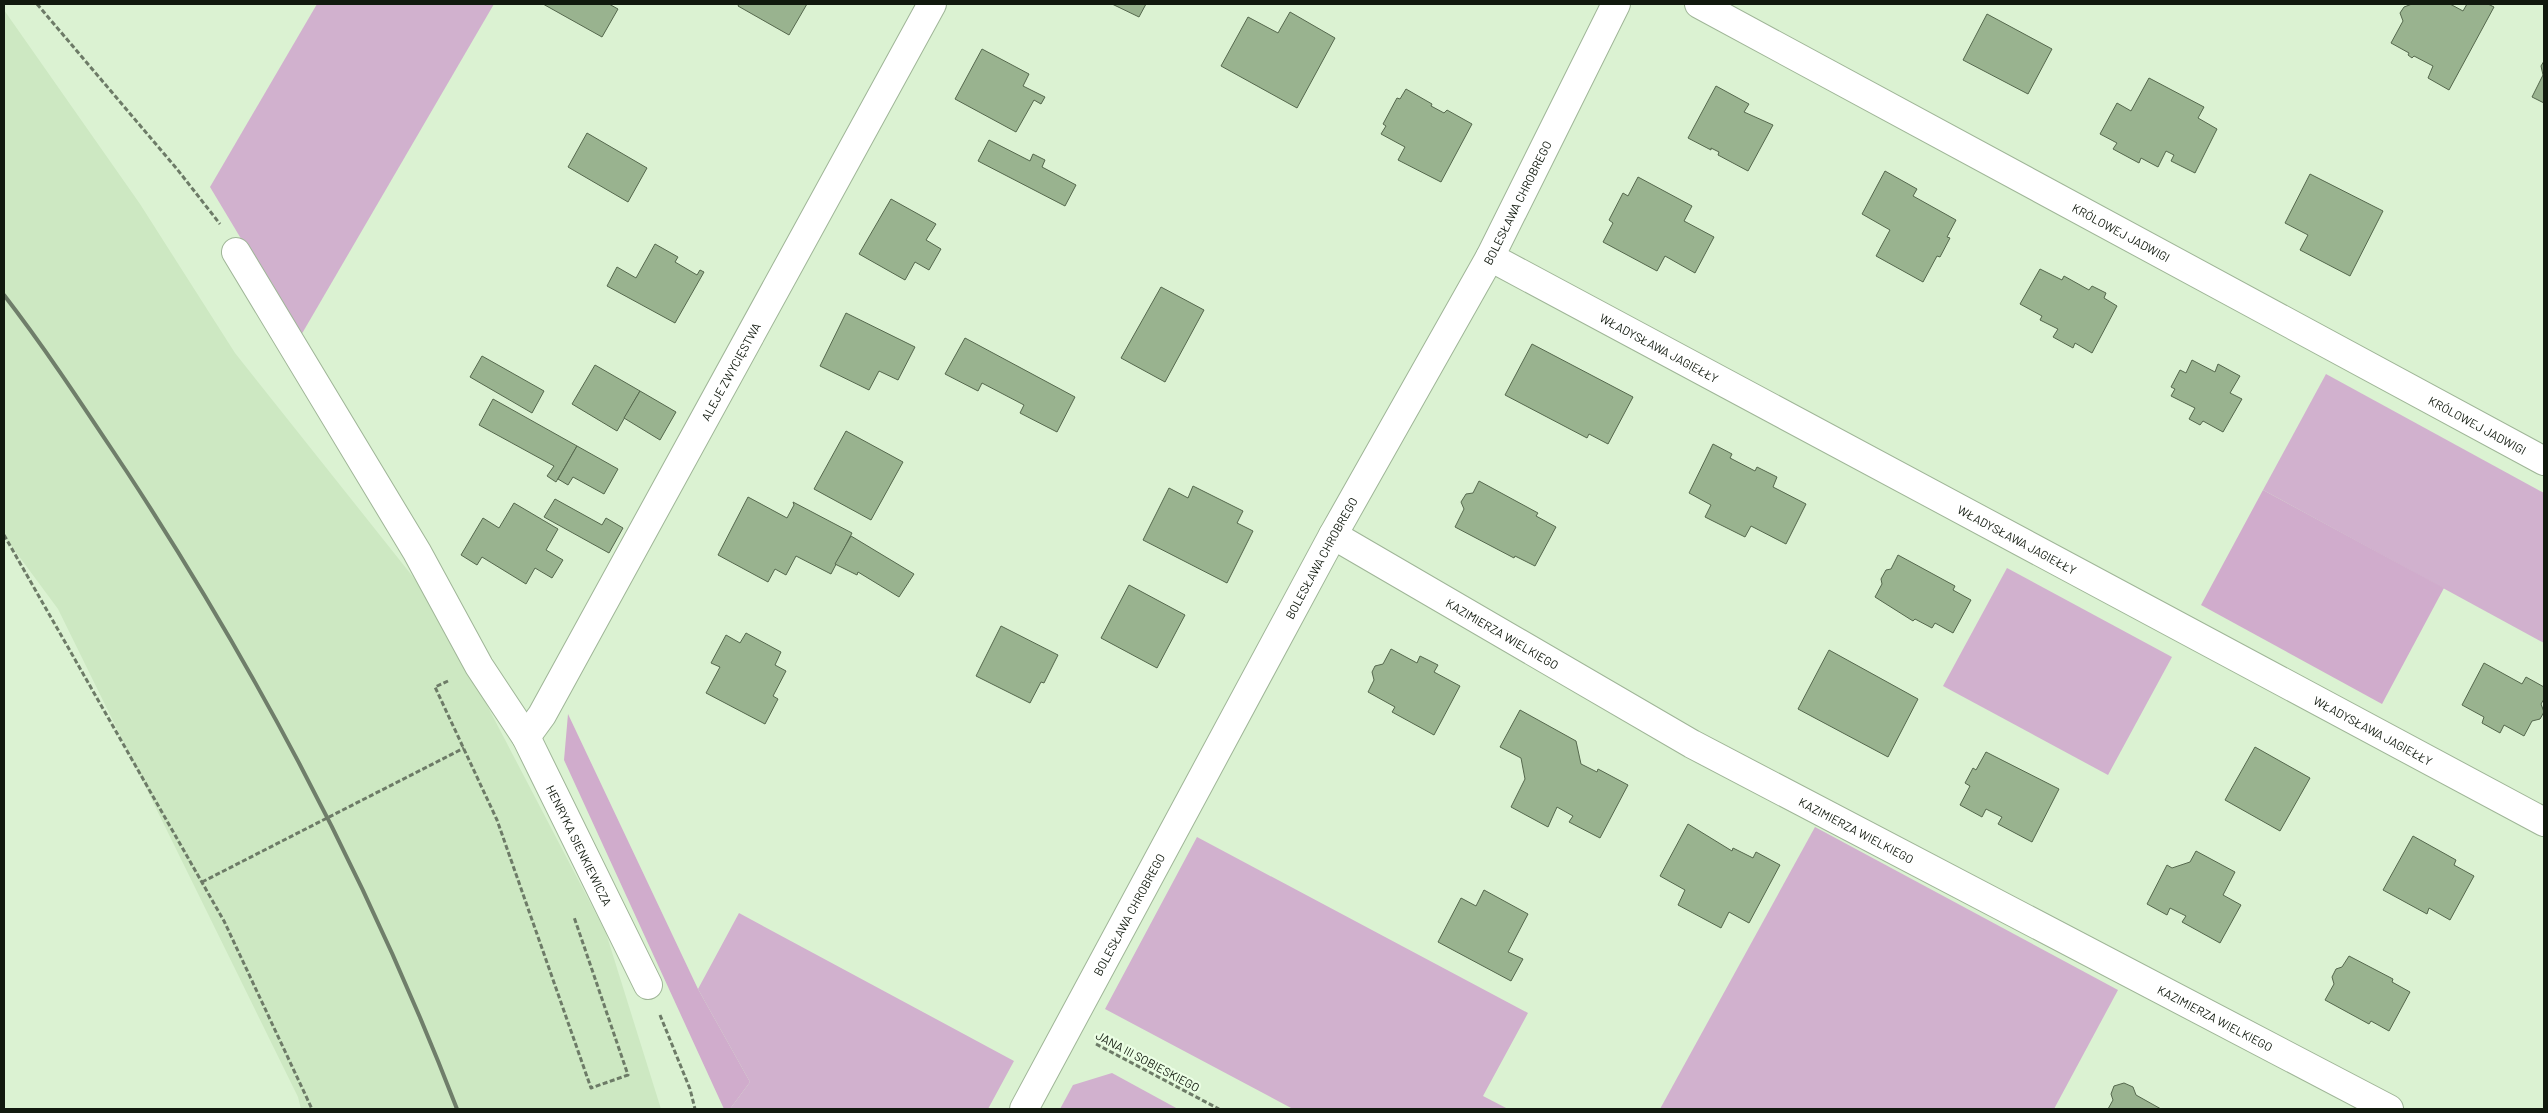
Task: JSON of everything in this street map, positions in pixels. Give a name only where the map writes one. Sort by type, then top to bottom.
[{"type":"street","name":"ALEJE ZWYCIĘSTWA","points":[[526,737],[552,698],[932,4]]},
{"type":"street","name":"BOLESŁAWA CHROBREGO","points":[[1024,1109],[1069,1029],[1333,536],[1490,256],[1616,4]]},
{"type":"street","name":"KRÓLOWEJ JADWIGI","points":[[1699,4],[2544,461]]},
{"type":"street","name":"HENRYKA SIENKIEWICZA","points":[[236,252],[441,594],[478,666],[526,737],[648,984]]},
{"type":"street","name":"WŁADYSŁAWA JAGIEŁŁY","points":[[1490,256],[2544,822]]},
{"type":"street","name":"KAZIMIERZA WIELKIEGO","points":[[1333,536],[1692,744],[2389,1109]]},
{"type":"path","points":[[37,4],[208,207],[236,252]]},
{"type":"path","points":[[4,535],[224,921],[312,1109]]},
{"type":"path","points":[[450,680],[435,687],[488,798],[591,1088],[628,1074],[572,911]]},
{"type":"path","points":[[202,882],[464,748]]},
{"type":"path","points":[[648,984],[690,1089],[695,1109]]},
{"type":"path","name":"JANA III SOBIESKIEGO","points":[[1069,1029],[1219,1109]]},
{"type":"shaded area","points":[[317,4],[494,4],[300,337],[210,187]]},
{"type":"shaded area","points":[[4,10],[140,204],[235,353],[433,602],[606,933],[661,1109],[301,1109],[298,1097],[58,609],[4,536]]},
{"type":"shaded area","points":[[2326,374],[2544,493],[2544,643],[2263,490]]},
{"type":"shaded area","points":[[2263,490],[2444,588],[2382,704],[2201,605]]},
{"type":"shaded area","points":[[2007,568],[2172,657],[2108,775],[1943,686]]},
{"type":"shaded area","points":[[568,714],[698,989],[750,1082],[730,1109],[724,1109],[564,760]]},
{"type":"shaded area","points":[[1815,827],[2118,990],[2054,1109],[1660,1109]]},
{"type":"shaded area","points":[[1197,837],[1528,1013],[1483,1096],[1508,1109],[1293,1109],[1105,1009]]},
{"type":"shaded area","points":[[739,913],[1014,1061],[988,1109],[730,1109],[750,1082],[698,989]]},
{"type":"shaded area","points":[[1112,1073],[1178,1109],[1060,1109],[1073,1085]]},
{"type":"building","points":[[543,4],[609,4],[618,9],[602,37]]},
{"type":"building","points":[[739,4],[807,4],[789,35],[738,6]]},
{"type":"building","points":[[1112,4],[1146,4],[1139,17]]},
{"type":"building","points":[[2412,4],[2450,4],[2463,11],[2467,4],[2488,4],[2494,7],[2449,90],[2428,78],[2433,66],[2414,56],[2412,58],[2408,55],[2409,53],[2391,43],[2403,21],[2400,13],[2404,7]]},
{"type":"building","points":[[1290,12],[1335,38],[1297,108],[1221,66],[1248,17],[1278,33]]},
{"type":"building","points":[[1987,14],[2052,49],[2028,94],[1963,60]]},
{"type":"building","points":[[982,49],[1029,74],[1023,86],[1045,97],[1041,104],[1034,100],[1016,132],[955,99]]},
{"type":"building","points":[[2544,61],[2544,103],[2532,97],[2543,75],[2541,66]]},
{"type":"building","points":[[2149,78],[2204,107],[2198,118],[2217,129],[2195,173],[2171,161],[2174,155],[2166,151],[2158,167],[2141,158],[2139,163],[2113,149],[2117,143],[2100,134],[2117,103],[2131,111]]},
{"type":"building","points":[[1716,86],[1749,104],[1744,112],[1773,125],[1748,171],[1718,155],[1719,152],[1688,138]]},
{"type":"building","points":[[1406,89],[1444,113],[1447,110],[1472,124],[1441,182],[1398,160],[1405,147],[1381,134],[1386,126],[1383,124],[1397,98],[1400,99]]},
{"type":"building","points":[[587,133],[647,168],[628,202],[568,167]]},
{"type":"building","points":[[989,140],[1030,161],[1033,154],[1045,160],[1042,167],[1076,185],[1065,206],[978,161]]},
{"type":"building","points":[[1885,171],[1917,189],[1913,196],[1956,220],[1947,237],[1950,238],[1940,257],[1937,256],[1923,282],[1876,256],[1890,230],[1862,214]]},
{"type":"building","points":[[2310,174],[2383,211],[2350,276],[2300,250],[2308,235],[2285,223]]},
{"type":"building","points":[[1638,177],[1692,206],[1684,221],[1714,237],[1695,273],[1665,256],[1657,271],[1603,242],[1613,223],[1609,220],[1623,193],[1628,196]]},
{"type":"building","points":[[891,199],[936,224],[926,240],[941,249],[929,270],[915,262],[905,280],[859,254]]},
{"type":"building","points":[[655,244],[678,257],[675,262],[697,275],[700,270],[704,272],[675,323],[607,286],[617,267],[636,278]]},
{"type":"building","points":[[2040,269],[2062,280],[2064,276],[2089,290],[2092,286],[2106,293],[2104,298],[2117,306],[2092,353],[2075,343],[2073,348],[2053,337],[2058,329],[2040,320],[2042,316],[2020,304]]},
{"type":"building","points":[[1161,287],[1204,310],[1165,382],[1121,358]]},
{"type":"building","points":[[846,313],[915,347],[898,380],[879,371],[869,390],[820,366]]},
{"type":"building","points":[[965,338],[1075,397],[1057,432],[1020,413],[1024,405],[982,383],[978,391],[945,374]]},
{"type":"building","points":[[1532,344],[1633,397],[1608,444],[1589,434],[1587,438],[1505,395]]},
{"type":"building","points":[[482,356],[544,391],[532,413],[470,377]]},
{"type":"building","points":[[2192,360],[2215,372],[2218,364],[2240,376],[2230,393],[2242,399],[2223,432],[2203,421],[2200,425],[2189,419],[2195,408],[2171,396],[2175,389],[2171,387],[2180,370],[2186,373]]},
{"type":"building","points":[[595,365],[640,391],[617,431],[572,404]]},
{"type":"building","points":[[640,391],[676,412],[660,440],[624,418]]},
{"type":"building","points":[[493,399],[577,446],[556,482],[547,476],[554,466],[479,425]]},
{"type":"building","points":[[846,431],[903,462],[871,520],[814,489]]},
{"type":"building","points":[[1713,444],[1732,454],[1730,458],[1755,471],[1757,467],[1777,477],[1773,487],[1806,504],[1786,544],[1751,526],[1745,537],[1705,517],[1711,505],[1689,493]]},
{"type":"building","points":[[577,446],[618,469],[604,494],[573,477],[568,485],[558,479]]},
{"type":"building","points":[[1479,481],[1538,513],[1536,516],[1556,527],[1535,566],[1515,556],[1514,558],[1455,527],[1464,509],[1461,502],[1466,494],[1473,493]]},
{"type":"building","points":[[1193,486],[1243,511],[1237,523],[1253,531],[1227,583],[1143,540],[1169,488],[1188,498]]},
{"type":"building","points":[[748,497],[787,518],[794,505],[793,502],[852,533],[831,574],[796,556],[786,575],[775,569],[768,582],[718,555]]},
{"type":"building","points":[[555,499],[602,525],[606,518],[623,528],[609,553],[544,517]]},
{"type":"building","points":[[514,503],[558,529],[546,550],[563,560],[552,578],[535,568],[526,584],[482,557],[477,565],[461,555],[483,518],[499,528]]},
{"type":"building","points":[[851,536],[914,574],[899,597],[858,572],[857,575],[835,564]]},
{"type":"building","points":[[1898,555],[1955,586],[1953,590],[1971,600],[1953,633],[1935,623],[1932,628],[1915,619],[1913,621],[1875,597],[1882,584],[1881,579],[1886,570],[1891,569]]},
{"type":"building","points":[[1129,585],[1185,615],[1157,668],[1101,638]]},
{"type":"building","points":[[1001,626],[1058,655],[1044,683],[1041,682],[1030,703],[976,676]]},
{"type":"building","points":[[746,633],[781,652],[775,665],[786,671],[773,696],[778,699],[765,724],[706,693],[720,667],[711,663],[726,635],[740,643]]},
{"type":"building","points":[[1391,649],[1417,663],[1420,656],[1438,665],[1434,672],[1460,686],[1434,735],[1392,712],[1395,707],[1368,692],[1374,680],[1372,672],[1375,666],[1383,664]]},
{"type":"building","points":[[1829,650],[1918,699],[1888,757],[1798,709]]},
{"type":"building","points":[[2484,663],[2522,684],[2526,677],[2544,687],[2544,699],[2541,704],[2544,712],[2540,719],[2532,721],[2524,736],[2504,725],[2500,733],[2482,723],[2484,717],[2462,705]]},
{"type":"building","points":[[1520,710],[1576,741],[1581,764],[1597,772],[1598,769],[1628,785],[1600,838],[1569,822],[1573,816],[1557,807],[1548,827],[1511,807],[1525,779],[1521,758],[1500,747]]},
{"type":"building","points":[[2255,747],[2310,778],[2280,831],[2225,800]]},
{"type":"building","points":[[1986,752],[2059,789],[2032,842],[1998,824],[2002,817],[1986,809],[1982,817],[1960,805],[1970,786],[1965,783],[1973,768],[1976,770]]},
{"type":"building","points":[[1688,824],[1732,851],[1733,848],[1753,858],[1756,852],[1780,865],[1749,923],[1729,912],[1721,928],[1678,905],[1685,890],[1660,876]]},
{"type":"building","points":[[2413,836],[2456,860],[2454,865],[2474,876],[2450,920],[2429,908],[2427,914],[2383,890]]},
{"type":"building","points":[[2196,851],[2235,872],[2223,895],[2241,905],[2220,943],[2182,922],[2186,916],[2170,908],[2167,915],[2147,904],[2167,865],[2172,868],[2190,862]]},
{"type":"building","points":[[1484,890],[1528,914],[1508,952],[1523,959],[1511,981],[1438,942],[1461,898],[1476,906]]},
{"type":"building","points":[[2349,956],[2393,979],[2392,982],[2410,992],[2389,1031],[2371,1021],[2369,1024],[2325,1000],[2334,984],[2332,977],[2336,969],[2342,967]]},
{"type":"building","points":[[2124,1083],[2133,1087],[2136,1095],[2161,1109],[2108,1109],[2113,1100],[2111,1094],[2114,1086]]},
{"type":"railway","points":[[4,295],[52,360],[127,472],[222,625],[266,703],[309,782],[388,944],[424,1026],[457,1109]]}]
